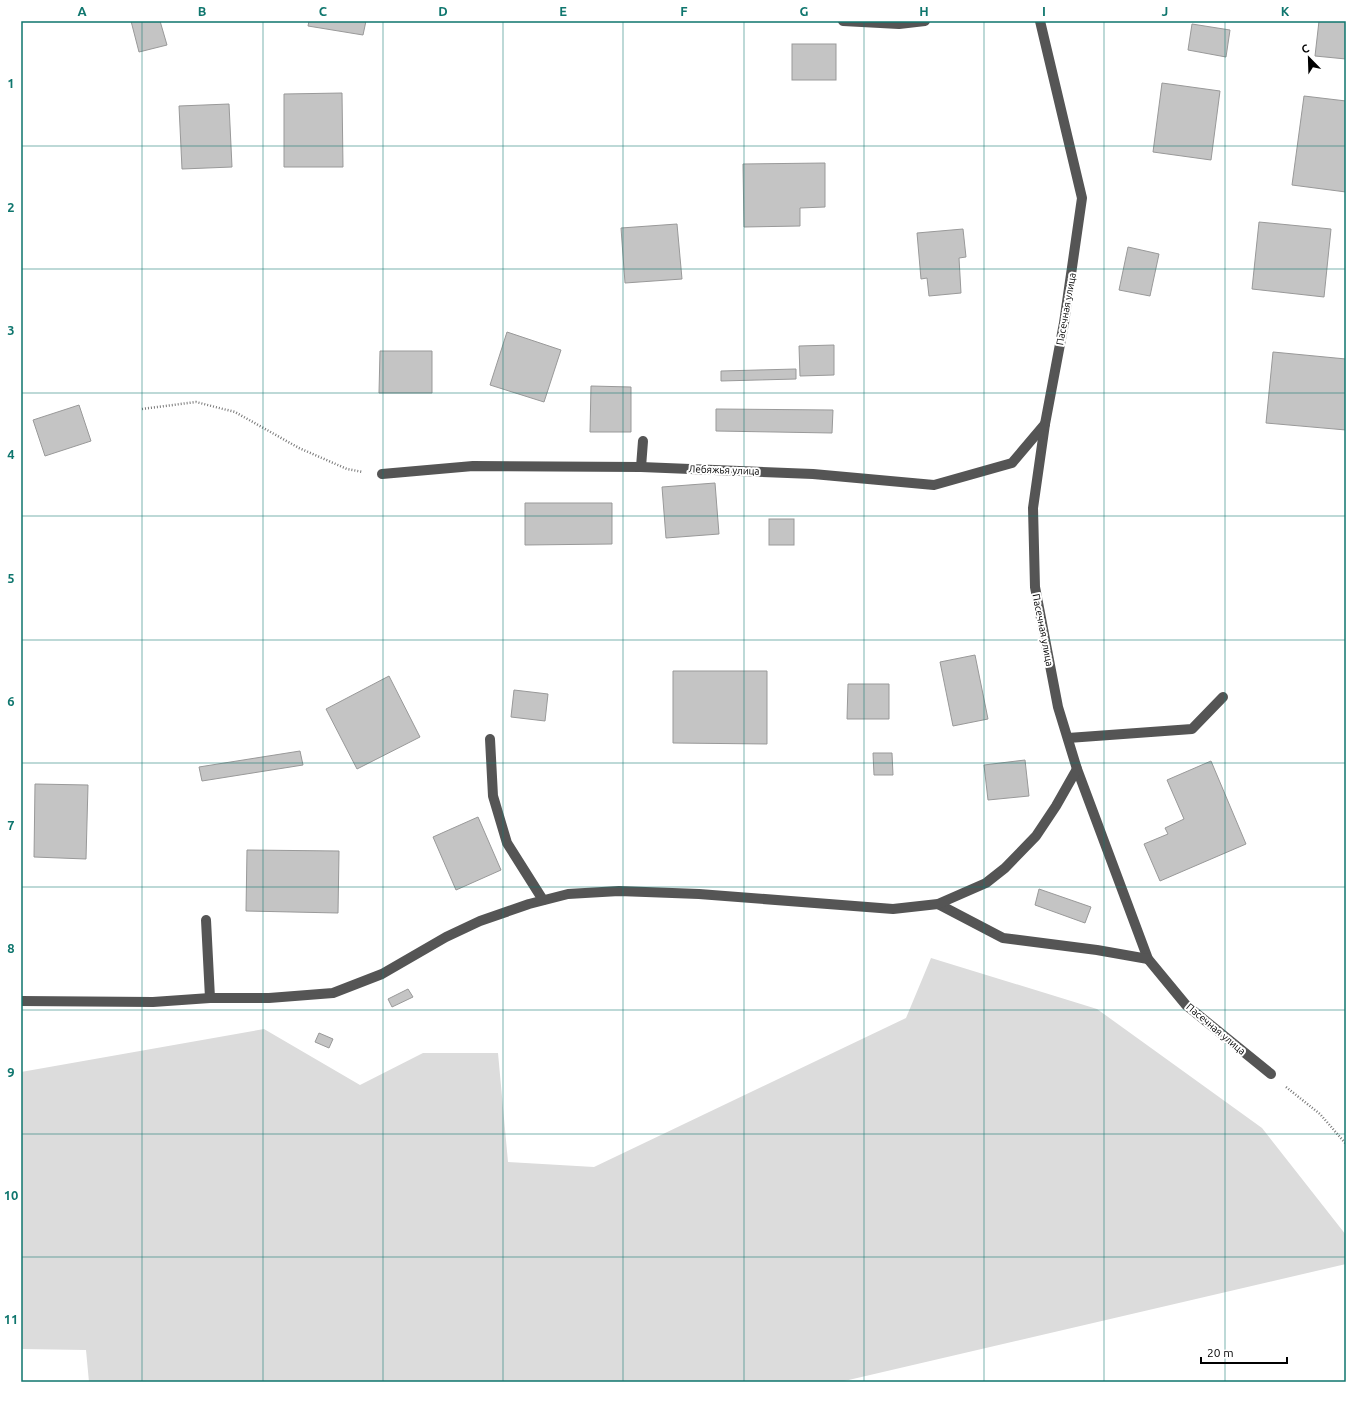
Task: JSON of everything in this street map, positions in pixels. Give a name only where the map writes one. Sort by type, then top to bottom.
[{"type":"street","points":[[843,21],[899,24],[925,21]]},
{"type":"street","name":"Пасечная улица","points":[[1040,21],[1082,198],[1064,323],[1045,424],[1033,508],[1035,587],[1058,707],[1077,769],[1148,959],[1186,1005],[1271,1074]]},
{"type":"street","name":"Лебяжья улица","points":[[382,474],[473,466],[641,467],[813,474],[934,485],[1012,463],[1045,424]]},
{"type":"street","points":[[641,467],[643,441]]},
{"type":"street","points":[[1068,738],[1192,729],[1223,698]]},
{"type":"street","points":[[490,739],[493,796],[507,843],[543,900]]},
{"type":"street","points":[[21,1002],[153,1002],[210,998],[269,998],[333,994],[382,974],[446,937],[480,921],[529,904],[568,894],[619,891],[699,894],[893,909],[938,904],[986,883],[1005,868],[1036,836],[1056,806],[1077,769]]},
{"type":"street","points":[[938,904],[1003,938],[1096,950],[1148,959]]},
{"type":"street","points":[[206,920],[210,998]]},
{"type":"path","points":[[142,410],[196,402],[235,412],[299,448],[347,469],[382,474]]},
{"type":"path","points":[[1271,1074],[1320,1114],[1346,1144]]},
{"type":"shaded area","points":[[931,958],[1097,1009],[1262,1128],[1346,1235],[1346,1264],[840,1382],[89,1382],[86,1350],[21,1349],[21,1072],[264,1029],[360,1085],[423,1053],[498,1053],[508,1162],[594,1167],[906,1018]]},
{"type":"building","points":[[131,21],[160,21],[167,45],[139,52]]},
{"type":"building","points":[[309,21],[366,21],[363,35],[308,26]]},
{"type":"building","points":[[1319,21],[1346,21],[1346,59],[1315,56]]},
{"type":"building","points":[[1192,24],[1230,30],[1226,57],[1188,50]]},
{"type":"building","points":[[792,44],[836,44],[836,80],[792,80]]},
{"type":"building","points":[[1162,83],[1220,91],[1211,160],[1153,152]]},
{"type":"building","points":[[342,93],[343,167],[284,167],[284,94]]},
{"type":"building","points":[[1304,96],[1346,101],[1346,192],[1292,185]]},
{"type":"building","points":[[229,104],[232,167],[182,169],[179,106]]},
{"type":"building","points":[[825,163],[825,207],[800,208],[800,226],[744,227],[743,164]]},
{"type":"building","points":[[1259,222],[1331,229],[1324,297],[1252,289]]},
{"type":"building","points":[[677,224],[682,279],[625,283],[621,228]]},
{"type":"building","points":[[963,229],[966,257],[959,258],[961,293],[929,296],[927,278],[921,279],[917,233]]},
{"type":"building","points":[[1128,247],[1159,254],[1150,296],[1119,290]]},
{"type":"building","points":[[507,332],[561,350],[544,402],[490,385]]},
{"type":"building","points":[[834,345],[834,375],[800,376],[799,346]]},
{"type":"building","points":[[380,351],[432,351],[432,393],[379,393]]},
{"type":"building","points":[[1273,352],[1346,359],[1346,430],[1266,423]]},
{"type":"building","points":[[796,369],[796,379],[721,381],[721,371]]},
{"type":"building","points":[[591,386],[631,387],[631,432],[590,432]]},
{"type":"building","points":[[79,405],[91,441],[45,456],[33,420]]},
{"type":"building","points":[[716,409],[833,410],[832,433],[716,431]]},
{"type":"building","points":[[715,483],[719,534],[666,538],[662,487]]},
{"type":"building","points":[[525,503],[612,503],[612,544],[525,545]]},
{"type":"building","points":[[769,519],[794,519],[794,545],[769,545]]},
{"type":"building","points":[[975,655],[988,719],[953,726],[940,662]]},
{"type":"building","points":[[673,671],[767,671],[767,744],[673,743]]},
{"type":"building","points":[[389,676],[420,737],[357,769],[326,709]]},
{"type":"building","points":[[848,684],[889,684],[889,719],[847,719]]},
{"type":"building","points":[[514,690],[548,694],[545,721],[511,717]]},
{"type":"building","points":[[300,751],[303,765],[202,781],[199,767]]},
{"type":"building","points":[[873,753],[892,753],[893,775],[874,775]]},
{"type":"building","points":[[1025,760],[1029,796],[988,800],[984,765]]},
{"type":"building","points":[[1211,761],[1246,844],[1160,881],[1144,844],[1168,834],[1165,828],[1184,819],[1167,780]]},
{"type":"building","points":[[35,784],[88,785],[86,859],[34,857]]},
{"type":"building","points":[[478,817],[501,870],[456,890],[433,837]]},
{"type":"building","points":[[247,850],[339,851],[338,913],[246,911]]},
{"type":"building","points":[[1039,889],[1091,907],[1085,923],[1035,905]]},
{"type":"building","points":[[408,989],[413,997],[392,1007],[388,999]]},
{"type":"building","points":[[319,1033],[333,1039],[329,1048],[315,1042]]}]
